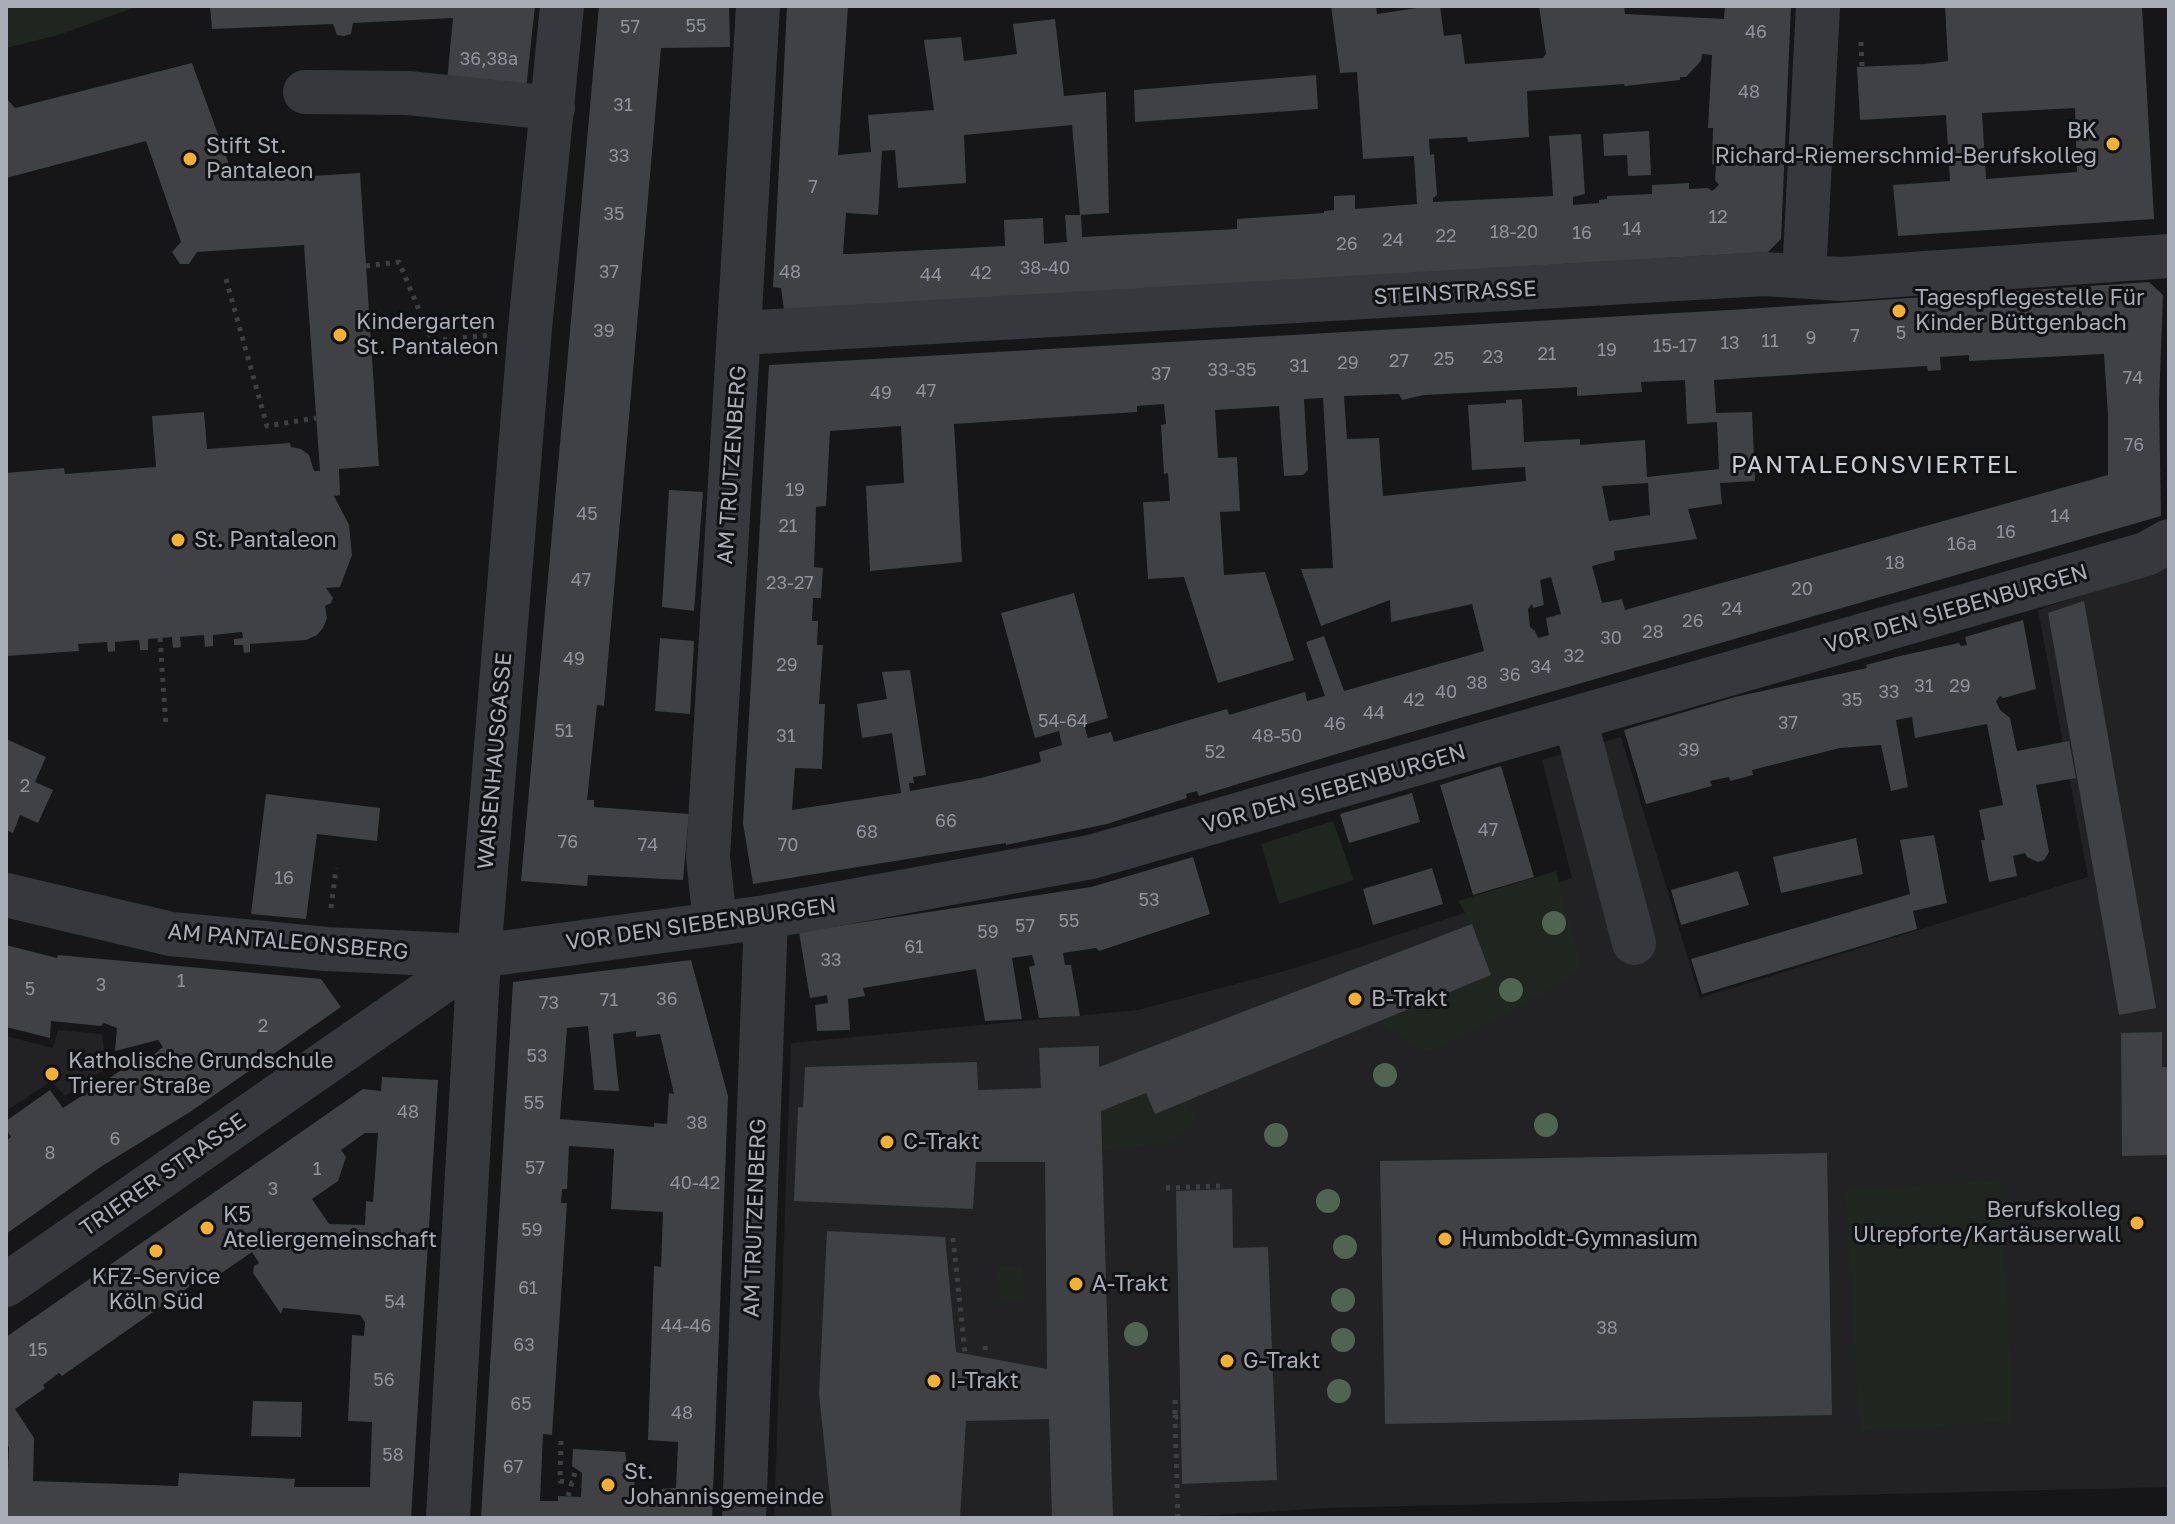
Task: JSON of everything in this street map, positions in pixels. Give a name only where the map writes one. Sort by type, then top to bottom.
[{"type":"street","name":"WAISENHAUSGASSE","points":[[448,1518],[479,956],[530,328],[562,6]]},
{"type":"street","name":"AM TRUTZENBERG","points":[[715,923],[708,857],[758,6]]},
{"type":"street","points":[[1804,276],[1818,6]]},
{"type":"street","points":[[305,92],[408,93],[553,108]]},
{"type":"street","name":"STEINSTRASSE","points":[[741,333],[1764,274],[1841,279],[2169,256]]},
{"type":"street","name":"VOR DEN SIEBENBURGEN","points":[[479,956],[766,917],[1091,857],[2146,554],[2169,541]]},
{"type":"street","points":[[1575,719],[1634,943]]},
{"type":"street","name":"AM PANTALEONSBERG","points":[[6,895],[171,934],[326,949],[479,956]]},
{"type":"street","name":"AM TRUTZENBERG","points":[[744,1518],[766,917]]},
{"type":"street","name":"TRIERER STRASSE","points":[[6,1285],[479,956]]},
{"type":"path","points":[[366,266],[399,262],[432,341],[485,335]]},
{"type":"path","points":[[226,279],[267,426],[316,418]]},
{"type":"path","points":[[160,638],[166,727]]},
{"type":"path","points":[[330,921],[336,868]]},
{"type":"path","points":[[1166,1188],[1220,1186],[1220,1190]]},
{"type":"path","points":[[953,1238],[965,1353]]},
{"type":"path","points":[[985,1350],[986,1341]]},
{"type":"path","points":[[1175,1400],[1178,1417],[1178,1518]]},
{"type":"path","points":[[561,1441],[560,1481],[572,1483]]},
{"type":"path","points":[[568,1496],[576,1469]]},
{"type":"shaded area","points":[[6,6],[139,6],[58,35],[6,48]]},
{"type":"shaded area","name":"Humboldt-Gymnasium","points":[[2169,566],[2169,1487],[1329,1508],[1165,1518],[774,1518],[791,1043],[1138,1010],[1292,969],[1572,878],[1542,760],[1621,737],[1700,998],[2088,877],[2038,610]]},
{"type":"shaded area","points":[[1333,821],[1354,880],[1279,904],[1261,844]]},
{"type":"shaded area","points":[[1556,871],[1582,969],[1501,1018],[1427,1052],[1388,1030],[1382,1020],[1491,975],[1472,924],[1458,901]]},
{"type":"shaded area","name":"Katholische Grundschule Trierer Straße","points":[[58,1030],[102,1034],[105,1058],[142,1051],[108,1067],[65,1096],[52,1081],[6,1111],[6,1036],[53,1048]]},
{"type":"shaded area","points":[[1146,1093],[1155,1113],[1187,1100],[1197,1121],[1165,1144],[1103,1151],[1101,1111]]},
{"type":"shaded area","points":[[2001,1180],[2014,1422],[1859,1431],[1845,1189]]},
{"type":"shaded area","points":[[997,1265],[1023,1266],[1024,1303],[999,1298]]},
{"type":"building","points":[[210,6],[535,6],[526,89],[447,81],[453,18],[353,23],[351,34],[344,36],[337,35],[333,24],[212,29]]},
{"type":"building","points":[[599,6],[729,6],[730,47],[661,48],[604,706],[597,705],[587,800],[594,800],[594,807],[689,814],[683,880],[588,875],[587,886],[521,881]]},
{"type":"building","points":[[787,6],[848,6],[838,155],[871,152],[868,115],[934,110],[924,40],[961,37],[964,61],[1017,54],[1013,24],[1055,19],[1064,96],[1106,92],[1109,213],[1080,215],[1082,237],[1237,229],[1237,219],[1334,210],[1334,196],[1355,195],[1355,209],[1417,204],[1414,156],[1363,159],[1357,72],[1340,73],[1331,6],[1376,6],[1377,14],[1417,6],[1440,6],[1444,36],[1461,34],[1465,64],[1543,58],[1546,54],[1539,6],[1624,6],[1625,14],[1724,19],[1725,6],[1791,6],[1781,239],[1768,252],[784,310],[781,288],[773,287]],"holes":[[[1702,54],[1712,55],[1708,128],[1713,128],[1712,164],[1716,165],[1715,180],[1719,185],[1712,191],[1708,188],[1689,189],[1689,183],[1652,185],[1652,194],[1607,196],[1599,203],[1573,205],[1573,197],[1585,194],[1581,134],[1549,136],[1553,196],[1433,202],[1437,195],[1434,154],[1430,155],[1429,139],[1467,137],[1468,142],[1529,137],[1527,91],[1680,80],[1701,61]],[[1072,125],[1080,215],[1065,215],[1067,242],[1044,244],[1043,218],[1004,220],[1005,246],[843,254],[846,213],[878,215],[882,151],[895,150],[898,188],[966,183],[964,135]]]},
{"type":"building","name":"BK Richard-Riemerschmid-Berufskolleg","points":[[1945,6],[2142,6],[2154,219],[1898,236],[1893,185],[1950,181],[1946,115],[1860,120],[1857,67],[1948,61]],"holes":[[[2075,108],[2077,172],[1986,179],[1982,113]]]},
{"type":"building","points":[[192,63],[235,181],[360,173],[379,466],[339,469],[340,495],[334,496],[349,525],[352,555],[340,587],[326,588],[333,598],[325,606],[327,618],[323,628],[306,640],[250,644],[250,652],[244,653],[243,645],[234,645],[234,639],[243,638],[242,632],[213,635],[213,646],[205,647],[204,635],[180,637],[181,647],[173,648],[172,637],[148,639],[148,650],[140,650],[139,640],[115,642],[115,651],[108,652],[107,642],[78,644],[79,651],[6,656],[6,473],[64,468],[65,474],[156,467],[152,416],[204,412],[207,449],[290,443],[291,447],[309,455],[314,471],[320,471],[304,245],[197,252],[189,264],[180,264],[172,252],[181,242],[146,141],[6,178],[6,98],[15,108]]},
{"type":"building","points":[[1316,75],[1318,109],[1135,122],[1134,90]]},
{"type":"building","points":[[1649,131],[1651,175],[1628,176],[1627,155],[1604,156],[1603,134]]},
{"type":"building","points":[[2149,282],[2163,295],[2159,402],[2161,516],[1199,796],[1197,791],[1186,794],[1187,798],[1107,824],[1006,845],[753,884],[743,823],[769,365],[1746,309]],"holes":[[[2104,354],[2108,475],[1625,610],[1622,599],[1602,603],[1592,566],[1615,560],[1614,551],[1697,539],[1688,509],[1722,504],[1720,483],[1755,481],[1752,412],[1716,413],[1714,380],[1927,366],[1928,371],[1941,370],[1940,357],[1969,355],[1969,361]],[[1685,380],[1687,424],[1717,422],[1719,469],[1647,477],[1645,440],[1580,445],[1580,439],[1524,442],[1522,399],[1468,405],[1472,470],[1525,467],[1526,481],[1383,496],[1379,438],[1347,439],[1344,396],[1399,394],[1402,400],[1424,395],[1577,387],[1577,396],[1642,392],[1641,382]],[[1323,398],[1333,568],[1301,569],[1321,626],[1390,600],[1391,622],[1472,604],[1484,651],[1344,691],[1324,636],[1306,642],[1325,696],[1307,701],[1305,692],[1229,715],[1227,709],[1114,742],[1111,732],[1088,738],[1084,725],[1108,718],[1074,593],[1001,613],[1035,738],[1059,731],[1062,745],[1039,752],[1041,762],[981,778],[910,791],[909,783],[914,783],[913,777],[926,775],[910,670],[882,672],[887,699],[857,704],[862,738],[892,733],[901,793],[792,810],[795,768],[822,769],[825,704],[819,704],[823,645],[817,645],[818,621],[812,621],[813,598],[821,598],[823,568],[814,567],[816,507],[826,506],[830,431],[901,426],[904,483],[866,486],[870,571],[962,562],[954,424],[1137,412],[1137,406],[1164,404],[1166,424],[1161,425],[1164,474],[1168,473],[1170,501],[1143,502],[1148,579],[1184,577],[1218,683],[1294,660],[1265,572],[1224,575],[1220,512],[1240,511],[1237,457],[1218,458],[1215,410],[1279,406],[1284,476],[1303,475],[1308,470],[1304,399]],[[1648,483],[1650,515],[1609,521],[1602,486]],[[1551,577],[1561,614],[1546,618],[1549,635],[1538,638],[1530,627],[1528,609],[1532,604],[1533,608],[1544,605],[1540,580]]]},
{"type":"building","points":[[669,490],[703,492],[694,611],[662,607]]},
{"type":"building","points":[[2084,601],[2156,1008],[2119,1015],[2048,613]]},
{"type":"building","points":[[2023,620],[2036,689],[2003,698],[2000,696],[1996,701],[2000,710],[2010,718],[2017,751],[2069,741],[2076,778],[2036,785],[2049,852],[2044,860],[2038,862],[2025,853],[2013,856],[2017,876],[1989,882],[1979,810],[2003,805],[1987,724],[1915,738],[1912,717],[1896,720],[1908,787],[1891,791],[1881,745],[1840,748],[1752,770],[1753,775],[1730,781],[1729,777],[1710,781],[1712,786],[1646,804],[1624,730],[1735,697],[1867,668],[1866,665],[1900,656],[1959,643],[1961,646],[1967,645],[1965,637]]},
{"type":"building","points":[[660,638],[694,641],[690,714],[655,711]]},
{"type":"building","points":[[6,739],[46,757],[35,782],[53,790],[38,823],[20,815],[13,833],[6,830]]},
{"type":"building","points":[[1501,766],[1534,877],[1473,895],[1440,785]]},
{"type":"building","points":[[1412,793],[1420,822],[1349,843],[1340,814]]},
{"type":"building","points":[[266,794],[380,808],[377,841],[317,834],[306,919],[251,914]]},
{"type":"building","points":[[1934,835],[1947,903],[1913,911],[1917,929],[1702,994],[1691,959],[1910,894],[1900,840]]},
{"type":"building","points":[[1856,838],[1863,874],[1781,893],[1773,857]]},
{"type":"building","points":[[1193,857],[1210,914],[1099,951],[1096,948],[1063,953],[1065,965],[1071,965],[1080,1016],[1039,1018],[1029,967],[1035,965],[1032,955],[1012,958],[1022,1019],[985,1021],[976,969],[863,988],[865,996],[848,999],[850,1030],[817,1031],[815,1005],[828,1003],[827,995],[810,998],[799,932],[1091,887]]},
{"type":"building","points":[[1432,868],[1443,904],[1373,925],[1363,889]]},
{"type":"building","points":[[1738,871],[1749,905],[1681,925],[1671,890]]},
{"type":"building","points":[[1472,924],[1491,975],[1155,1114],[1146,1093],[1101,1111],[1113,1518],[1052,1518],[1049,1419],[966,1421],[960,1518],[832,1518],[819,1394],[827,1231],[945,1237],[956,1352],[1047,1369],[1045,1162],[976,1162],[973,1209],[794,1201],[798,1107],[803,1107],[805,1067],[977,1062],[978,1090],[1041,1088],[1039,1048],[1099,1046],[1099,1067]]},
{"type":"building","points":[[6,945],[57,958],[58,955],[321,979],[341,1007],[190,1112],[102,1166],[6,1234],[6,1141],[11,1137],[6,1121],[50,1090],[63,1108],[134,1062],[138,1068],[163,1047],[158,1040],[115,1051],[117,1028],[104,1023],[101,1026],[51,1021],[50,1038],[6,1027]]},
{"type":"building","points":[[691,960],[728,1096],[712,1518],[481,1518],[513,982]],"holes":[[[588,1026],[594,1090],[619,1091],[613,1034],[636,1031],[636,1037],[660,1034],[674,1094],[669,1093],[667,1124],[654,1123],[654,1127],[560,1119],[567,1028]],[[569,1146],[614,1149],[611,1209],[663,1212],[661,1267],[654,1266],[648,1440],[678,1442],[676,1488],[662,1489],[662,1500],[634,1499],[635,1470],[628,1470],[625,1452],[573,1449],[572,1466],[582,1473],[581,1497],[558,1496],[558,1501],[540,1501],[543,1434],[552,1435],[567,1203],[561,1203],[562,1189],[567,1189]]]},
{"type":"building","points":[[2162,1032],[2162,1067],[2169,1067],[2169,1155],[2122,1156],[2121,1033]]},
{"type":"building","points":[[382,1077],[438,1080],[411,1518],[6,1518],[9,1446],[6,1447],[6,1337],[363,1089],[381,1091]],"holes":[[[365,1133],[378,1133],[373,1202],[366,1201],[365,1225],[329,1224],[312,1199],[338,1181],[346,1157],[341,1150]],[[252,1252],[259,1263],[254,1266],[253,1273],[281,1314],[283,1308],[360,1315],[365,1322],[364,1336],[352,1335],[348,1421],[372,1422],[370,1487],[294,1487],[295,1479],[179,1473],[178,1486],[33,1481],[34,1438],[15,1409],[45,1388],[43,1385],[59,1373],[62,1376],[213,1270],[217,1276]]]},
{"type":"building","points":[[1827,1153],[1832,1415],[1385,1424],[1380,1161]]},
{"type":"building","name":"G-Trakt","points":[[1232,1189],[1233,1248],[1268,1247],[1277,1480],[1182,1484],[1176,1191]]},
{"type":"building","points":[[253,1401],[302,1402],[301,1437],[251,1436]]},
{"type":"place","name":"BK Richard-Riemerschmid-Berufskolleg","points":[[2113,144]]},
{"type":"place","name":"Stift St. Pantaleon","points":[[190,159]]},
{"type":"place","name":"Tagespflegestelle Für Kinder Büttgenbach","points":[[1899,311]]},
{"type":"place","name":"Kindergarten St. Pantaleon","points":[[340,335]]},
{"type":"place","name":"St. Pantaleon","points":[[178,540]]},
{"type":"place","name":"B-Trakt","points":[[1355,999]]},
{"type":"place","name":"Katholische Grundschule Trierer Straße","points":[[52,1074]]},
{"type":"place","name":"C-Trakt","points":[[887,1142]]},
{"type":"place","name":"Berufskolleg Ulrepforte/Kartäuserwall","points":[[2137,1223]]},
{"type":"place","name":"K5 Ateliergemeinschaft","points":[[207,1228]]},
{"type":"place","name":"Humboldt-Gymnasium","points":[[1445,1239]]},
{"type":"place","name":"KFZ-Service Köln Süd","points":[[156,1251]]},
{"type":"place","name":"A-Trakt","points":[[1076,1284]]},
{"type":"place","name":"G-Trakt","points":[[1227,1361]]},
{"type":"place","name":"I-Trakt","points":[[934,1381]]},
{"type":"place","name":"St. Johannisgemeinde","points":[[608,1485]]},
{"type":"district","name":"PANTALEONSVIERTEL","points":[[1875,465]]}]
